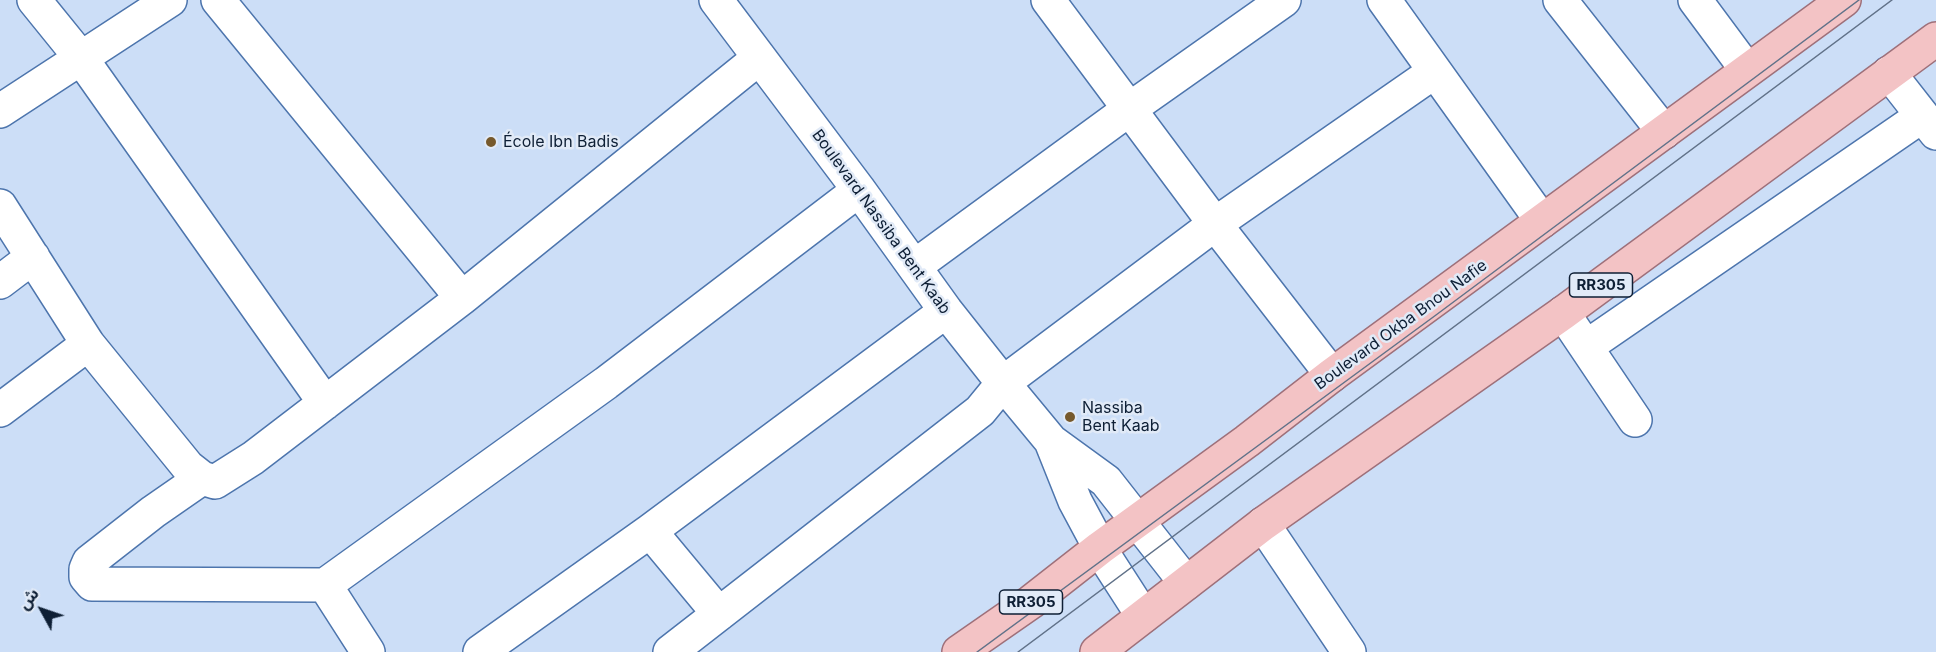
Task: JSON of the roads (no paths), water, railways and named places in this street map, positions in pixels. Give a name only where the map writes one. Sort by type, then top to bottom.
[{"type":"main road","name":"Boulevard Okba Bnou Nafie","points":[[958,652],[1030,603],[1332,375],[1844,0]]},
{"type":"main road","name":"RR305","points":[[1097,652],[1263,524],[1563,313],[1936,39]]},
{"type":"street","points":[[34,0],[81,58],[325,403]]},
{"type":"street","points":[[0,111],[170,0]]},
{"type":"street","points":[[218,0],[462,298]]},
{"type":"street","name":"Boulevard Nassiba Bent Kaab","points":[[716,0],[859,190],[946,311],[1003,382],[1051,441],[1106,481],[1186,583]]},
{"type":"street","points":[[1048,0],[1131,108],[1215,224],[1332,375]]},
{"type":"street","points":[[915,266],[1131,108],[1284,0]]},
{"type":"street","points":[[1560,0],[1664,132]]},
{"type":"street","points":[[1695,0],[1747,70]]},
{"type":"street","points":[[1392,3],[1434,72],[1542,221]]},
{"type":"street","points":[[0,206],[88,344],[188,467],[202,478],[215,482],[231,473],[325,403],[462,298],[759,58]]},
{"type":"street","points":[[670,652],[980,411],[1003,382],[1215,224],[1434,72]]},
{"type":"street","points":[[1586,347],[1929,125],[1889,73]]},
{"type":"street","points":[[202,478],[153,512],[89,562],[86,577],[92,584],[325,585],[606,383],[859,190]]},
{"type":"street","points":[[0,282],[33,257]]},
{"type":"street","points":[[480,652],[650,531],[946,311]]},
{"type":"street","points":[[1563,313],[1635,420]]},
{"type":"street","points":[[0,410],[88,344]]},
{"type":"street","name":"Boulevard Nassiba Bent Kaab","points":[[1051,441],[1075,501],[1100,548],[1143,616]]},
{"type":"street","points":[[1263,524],[1349,652]]},
{"type":"street","points":[[650,531],[719,614]]},
{"type":"street","points":[[325,585],[368,652]]},
{"type":"tram line","points":[[977,652],[1436,315],[1859,0]]},
{"type":"tram line","points":[[1018,652],[1892,0]]},
{"type":"place","name":"École Ibn Badis","points":[[491,142]]},
{"type":"place","name":"Nassiba Bent Kaab","points":[[1070,417]]}]
